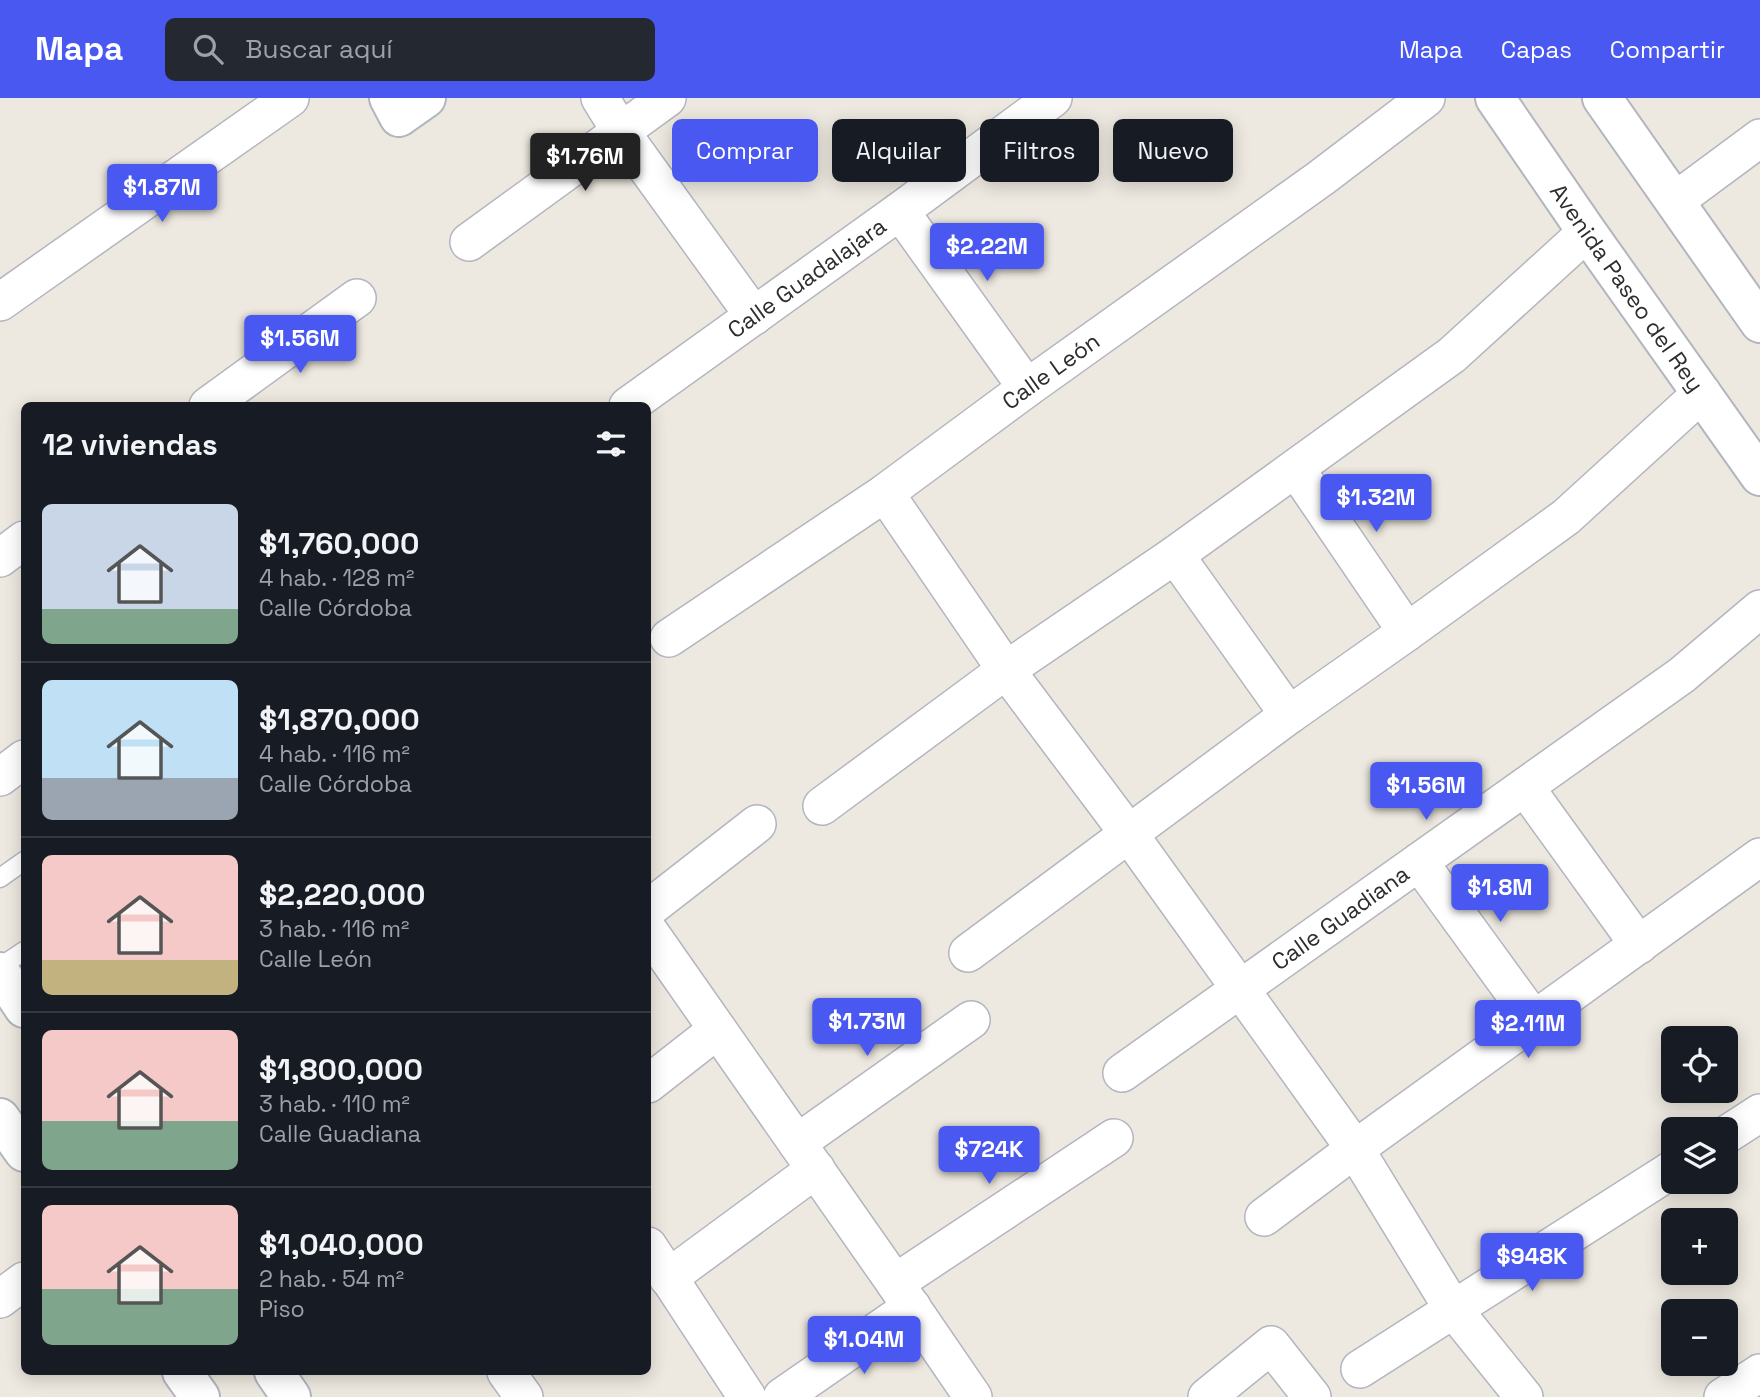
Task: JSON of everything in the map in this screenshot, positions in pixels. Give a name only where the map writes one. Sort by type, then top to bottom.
[{"type":"street","points":[[0,302],[290,98]]},
{"type":"street","points":[[389,98],[399,117],[426,98]]},
{"type":"street","points":[[600,98],[621,132],[754,316]]},
{"type":"street","points":[[469,242],[667,98]]},
{"type":"street","name":"Calle Guadalajara","points":[[634,402],[1053,98]]},
{"type":"street","name":"Calle León","points":[[669,638],[885,493],[1321,178],[1426,98]]},
{"type":"street","name":"Avenida Paseo del Rey","points":[[1495,98],[1760,476]]},
{"type":"street","points":[[1602,98],[1760,323]]},
{"type":"street","points":[[1675,201],[1760,138]]},
{"type":"street","points":[[900,211],[1027,388]]},
{"type":"street","points":[[822,806],[1006,670],[1175,555],[1452,355],[1587,232]]},
{"type":"street","points":[[214,402],[357,298]]},
{"type":"street","points":[[968,953],[1289,715],[1566,517],[1702,393]]},
{"type":"street","points":[[1296,469],[1407,632]]},
{"type":"street","points":[[885,493],[1006,670],[1129,834],[1355,1149],[1453,1309],[1524,1397]]},
{"type":"street","points":[[0,558],[21,542]]},
{"type":"street","points":[[1175,555],[1289,715]]},
{"type":"street","name":"Calle Guadiana","points":[[1122,1073],[1682,675],[1760,609]]},
{"type":"street","points":[[0,777],[21,761]]},
{"type":"street","points":[[1525,787],[1639,945]]},
{"type":"street","points":[[651,907],[757,824]]},
{"type":"street","points":[[1264,1217],[1760,858]]},
{"type":"street","points":[[1419,862],[1534,1020]]},
{"type":"street","points":[[651,934],[973,1397]]},
{"type":"street","points":[[0,970],[21,1002]]},
{"type":"street","points":[[668,1278],[806,1156],[971,1020]]},
{"type":"street","points":[[651,1082],[717,1030]]},
{"type":"street","points":[[1738,1127],[1760,1113]]},
{"type":"street","points":[[0,1118],[21,1148]]},
{"type":"street","points":[[782,1397],[904,1295],[1114,1138]]},
{"type":"street","points":[[1360,1369],[1661,1176]]},
{"type":"street","points":[[651,1251],[747,1397]]},
{"type":"street","points":[[0,1299],[21,1283]]},
{"type":"street","points":[[1208,1397],[1271,1345],[1312,1397]]},
{"type":"street","points":[[1723,1397],[1760,1373]]},
{"type":"street","points":[[184,1375],[200,1397]]},
{"type":"street","points":[[276,1375],[291,1397]]},
{"type":"street","points":[[508,1375],[524,1397]]},
{"type":"lane","points":[[0,878],[21,862]]},
{"type":"lane","points":[[0,970],[21,953]]}]
